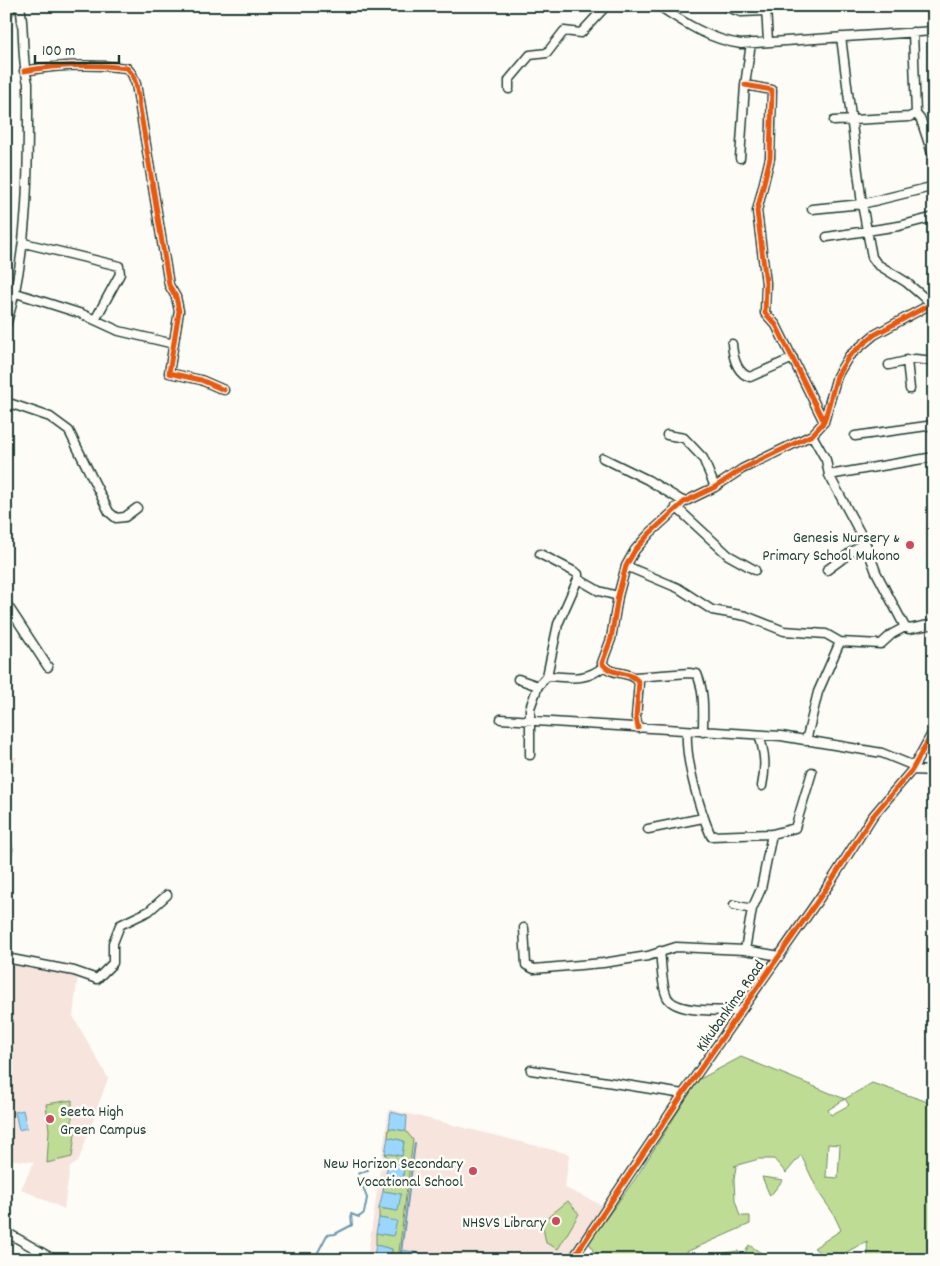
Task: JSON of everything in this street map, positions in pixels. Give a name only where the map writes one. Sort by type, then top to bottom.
[{"type":"main road","points":[[6,17],[11,6]]},
{"type":"street","points":[[6,326],[16,293],[24,243],[28,83],[24,71],[24,24],[20,6]]},
{"type":"street","points":[[509,89],[509,80],[530,55],[547,53],[564,31],[581,33],[606,6]]},
{"type":"street","points":[[660,6],[694,28],[730,42],[751,43],[934,30]]},
{"type":"street","points":[[724,6],[740,12],[767,9],[768,42]]},
{"type":"street","points":[[913,32],[916,114],[921,120],[932,153]]},
{"type":"street","points":[[703,732],[703,701],[701,684],[697,674],[635,677],[614,672],[602,663],[611,639],[618,596],[626,566],[635,550],[676,507],[715,487],[742,469],[812,435],[824,422],[837,376],[849,356],[874,335],[932,305],[906,282],[877,264],[872,257],[862,204],[841,37]]},
{"type":"street","points":[[740,158],[745,86],[751,43]]},
{"type":"street","points":[[24,71],[46,68],[104,66],[127,68],[132,74],[136,84],[169,285],[179,304],[169,373],[201,380],[224,390]]},
{"type":"street","points":[[745,86],[772,90],[770,158],[757,211],[766,283],[765,313],[776,325],[824,422]]},
{"type":"street","points":[[834,121],[909,117],[916,114]]},
{"type":"street","points":[[812,209],[862,204],[928,188]]},
{"type":"street","points":[[827,236],[899,226],[934,217]]},
{"type":"street","points":[[24,243],[119,266],[120,274],[95,320]]},
{"type":"street","points":[[16,293],[75,311],[119,331],[174,344]]},
{"type":"street","points":[[732,344],[738,367],[745,376],[750,377],[793,358]]},
{"type":"street","points":[[907,360],[910,389]]},
{"type":"street","points":[[889,365],[907,360],[934,361]]},
{"type":"street","points":[[6,402],[50,417],[69,431],[109,512],[116,518],[126,518],[137,508]]},
{"type":"street","points":[[855,436],[934,425]]},
{"type":"street","points":[[667,435],[684,438],[703,458],[715,487]]},
{"type":"street","points":[[812,435],[826,460],[829,475],[865,542],[876,572],[905,627],[909,629],[934,624]]},
{"type":"street","points":[[603,458],[648,480],[684,502]]},
{"type":"street","points":[[829,475],[887,464],[934,458]]},
{"type":"street","points":[[676,507],[728,555],[755,570]]},
{"type":"street","points":[[827,570],[865,542]]},
{"type":"street","points":[[530,755],[530,708],[538,686],[547,676],[558,624],[578,579],[578,574],[540,554]]},
{"type":"street","points":[[626,566],[678,588],[712,610],[746,616],[784,631],[826,634],[840,642],[881,644],[892,634],[905,627]]},
{"type":"street","points":[[578,579],[599,591],[618,596]]},
{"type":"street","points":[[6,603],[48,667]]},
{"type":"street","points":[[806,741],[818,692],[840,642]]},
{"type":"street","points":[[547,676],[584,677],[594,675],[604,666]]},
{"type":"street","points":[[635,677],[640,687],[636,717],[638,728]]},
{"type":"street","points":[[518,679],[538,686]]},
{"type":"street","points":[[501,720],[759,734],[882,754],[913,768],[934,771]]},
{"type":"street","name":"Kikubankima Road","points":[[572,1260],[682,1094],[780,956],[872,817],[913,768],[934,730]]},
{"type":"street","points":[[687,731],[686,749],[703,818],[711,836],[772,834],[795,828],[812,772]]},
{"type":"street","points":[[759,734],[765,752],[766,770],[762,786]]},
{"type":"street","points":[[648,829],[703,818]]},
{"type":"street","points":[[745,950],[752,910],[761,889],[772,834]]},
{"type":"street","points":[[6,841],[8,849],[6,858]]},
{"type":"street","points":[[6,958],[74,971],[96,979],[113,963],[112,943],[120,926],[149,911],[167,895]]},
{"type":"street","points":[[734,905],[752,910]]},
{"type":"street","points":[[524,928],[526,965],[534,969],[603,963],[648,956],[676,947],[745,950],[780,956]]},
{"type":"street","points":[[660,951],[664,986],[668,998],[675,1006],[740,1011]]},
{"type":"street","points":[[531,1070],[682,1094]]},
{"type":"street","points":[[6,1232],[55,1260]]},
{"type":"shaded area","points":[[17,757],[6,784],[6,758]]},
{"type":"shaded area","name":"Seeta High Green Campus","points":[[6,960],[78,974],[73,1016],[108,1078],[78,1162],[70,1167],[64,1209],[21,1189],[34,1162],[6,1159]]},
{"type":"shaded area","name":"New Horizon Secondary Vocational School","points":[[389,1109],[569,1154],[565,1188],[604,1206],[567,1260],[367,1260]]},
{"type":"green space","points":[[741,1057],[845,1099],[872,1083],[934,1104],[934,1113],[930,1121],[934,1136],[934,1260],[868,1260],[867,1241],[829,1260],[814,1248],[841,1230],[833,1213],[819,1193],[801,1155],[786,1173],[774,1159],[759,1159],[734,1166],[736,1167],[734,1180],[735,1200],[740,1216],[750,1216],[750,1224],[668,1260],[597,1260],[589,1242],[635,1179],[698,1080]],"holes":[[[845,1099],[849,1105],[831,1115],[828,1110]],[[828,1144],[840,1145],[838,1178],[826,1177]]]},
{"type":"green space","points":[[72,1100],[72,1127],[76,1127],[72,1157],[47,1163],[49,1130],[46,1104]]},
{"type":"green space","points":[[389,1128],[406,1131],[413,1140],[398,1260],[391,1260],[392,1249],[376,1245],[376,1233],[393,1236],[396,1221],[379,1218],[379,1208],[397,1211],[400,1194],[383,1191],[386,1175],[403,1178],[404,1166],[388,1162],[385,1153],[402,1156],[404,1141],[388,1137]]},
{"type":"green space","points":[[762,1177],[783,1180],[770,1196]]},
{"type":"green space","points":[[568,1201],[579,1214],[558,1249],[546,1243],[542,1222]]},
{"type":"green space","points":[[749,1245],[769,1258],[767,1260],[721,1260],[719,1254],[738,1251],[743,1256]]},
{"type":"water","points":[[23,1110],[27,1128],[19,1130],[15,1112]]},
{"type":"water","points":[[391,1112],[407,1116],[406,1131],[389,1128]]},
{"type":"water","points":[[388,1137],[404,1141],[402,1156],[385,1153]]},
{"type":"water","points":[[388,1162],[404,1165],[403,1178],[386,1175]]},
{"type":"water","points":[[383,1191],[401,1194],[398,1211],[379,1208]]},
{"type":"water","points":[[379,1218],[397,1221],[393,1236],[376,1233]]},
{"type":"water","points":[[376,1245],[392,1249],[391,1260],[373,1260]]},
{"type":"water","points":[[403,1250],[443,1258],[443,1260],[403,1259]]},
{"type":"waterway","points":[[400,1260],[415,1143]]},
{"type":"waterway","points":[[318,1260],[317,1254],[327,1235],[335,1234],[352,1225],[351,1214],[359,1217],[364,1213],[367,1198],[358,1174],[368,1170],[368,1164]]},
{"type":"cycle path","points":[[24,71],[63,66],[101,66],[127,68],[132,74],[136,84],[169,285],[176,297],[179,311],[169,373],[201,380],[224,390]]},
{"type":"cycle path","points":[[745,85],[772,90],[770,158],[757,211],[766,283],[765,313],[776,325],[824,422]]},
{"type":"cycle path","points":[[638,728],[636,717],[639,682],[635,678],[610,670],[602,663],[611,639],[618,596],[626,566],[635,550],[650,533],[684,502],[715,487],[742,469],[812,435],[824,422],[837,376],[849,356],[874,335],[931,304]]},
{"type":"cycle path","points":[[572,1260],[683,1094],[830,883],[872,817],[912,770],[934,730]]},
{"type":"place","name":"Genesis Nursery & Primary School Mukono","points":[[910,545]]},
{"type":"place","name":"Seeta High Green Campus","points":[[50,1119]]},
{"type":"place","name":"New Horizon Secondary Vocational School","points":[[473,1171]]},
{"type":"place","name":"NHSVS Library","points":[[556,1221]]}]
